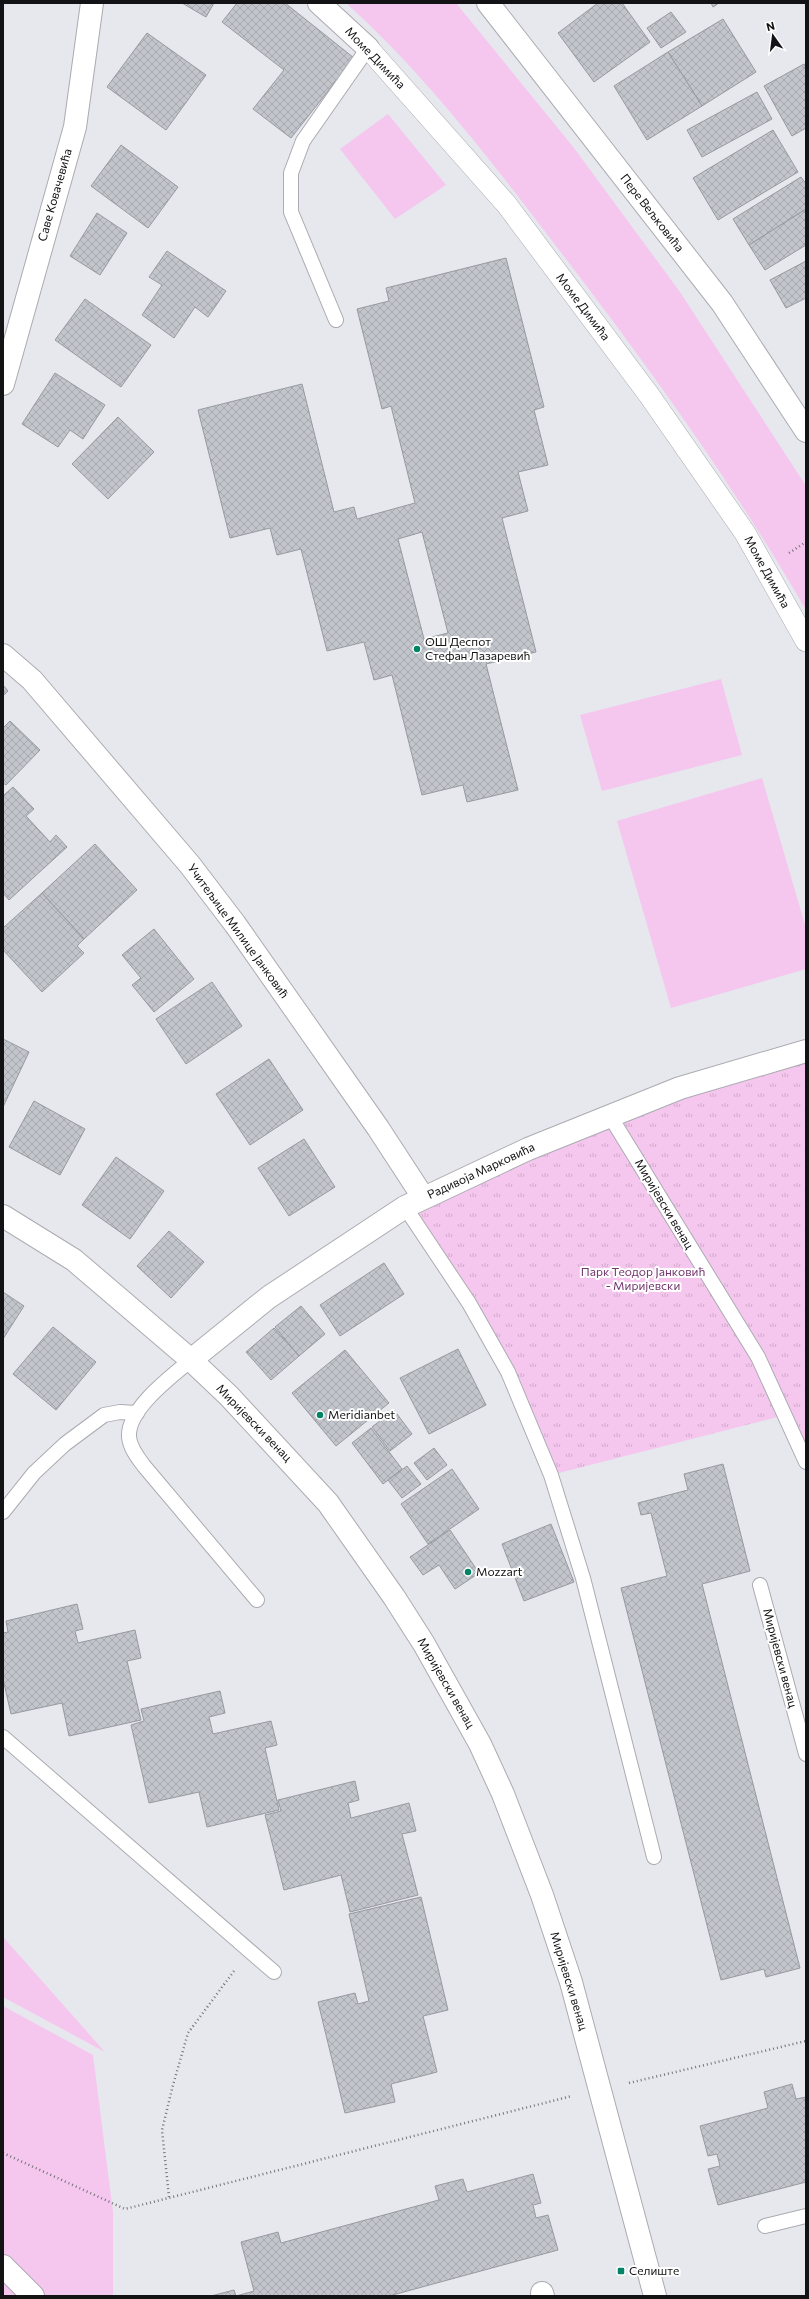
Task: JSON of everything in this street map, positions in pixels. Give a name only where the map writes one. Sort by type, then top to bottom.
[{"type":"street","name":"Саве Ковачевића","points":[[3,384],[75,127],[92,3]]},
{"type":"street","name":"Моме Димића","points":[[319,3],[368,48],[507,206],[644,388],[745,533],[806,641]]},
{"type":"street","name":"Пере Вељковића","points":[[488,3],[722,303],[806,431]]},
{"type":"street","name":"Учитељице Милице Јанковић","points":[[3,655],[32,680],[190,865],[235,924],[378,1128],[423,1197]]},
{"type":"street","name":"Радивоја Марковића","points":[[191,1360],[269,1297],[404,1207],[423,1197],[528,1149],[680,1088],[806,1051]]},
{"type":"street","name":"Миријевски венац","points":[[3,1216],[74,1260],[191,1360],[271,1440],[328,1503],[394,1596],[452,1692],[480,1744],[503,1794],[542,1895],[571,1982],[655,2296]]},
{"type":"street","points":[[3,2266],[33,2296]]},
{"type":"lane","points":[[336,320],[291,212],[291,174],[303,141],[368,48]]},
{"type":"lane","name":"Миријевски венац","points":[[610,1116],[758,1357],[806,1462]]},
{"type":"lane","points":[[404,1207],[469,1303],[508,1372],[551,1475],[583,1578],[654,1857]]},
{"type":"lane","points":[[191,1360],[151,1396],[137,1412],[130,1427],[129,1437],[134,1452],[257,1600]]},
{"type":"lane","points":[[3,1512],[34,1473],[64,1444],[104,1415],[120,1412],[137,1412]]},
{"type":"lane","name":"Миријевски венац","points":[[760,1585],[806,1754]]},
{"type":"lane","points":[[3,1737],[274,1972]]},
{"type":"lane","points":[[765,2226],[806,2216]]},
{"type":"path","points":[[169,2197],[162,2130],[188,2033],[220,1986],[250,1952]]},
{"type":"path","points":[[3,2153],[125,2209],[600,2090],[806,2041]]},
{"type":"green space","points":[[346,3],[456,3],[574,148],[680,292],[806,486],[806,610],[778,562],[718,469],[623,334],[590,290],[508,183],[457,120],[403,59]]},
{"type":"green space","points":[[388,114],[446,185],[395,219],[340,149]]},
{"type":"green space","points":[[721,679],[742,755],[602,791],[580,715]]},
{"type":"green space","points":[[762,778],[806,928],[806,969],[671,1008],[617,821]]},
{"type":"green space","name":"Парк Теодор Јанковић - Миријевски","points":[[806,1051],[806,1462],[785,1415],[551,1475],[508,1372],[405,1207],[528,1149]]},
{"type":"green space","points":[[3,1937],[105,2052],[3,1997]]},
{"type":"green space","points":[[3,2006],[93,2055],[113,2212],[113,2296],[3,2296]]},
{"type":"building","points":[[182,3],[214,3],[206,17]]},
{"type":"building","points":[[237,3],[285,3],[354,58],[291,138],[253,109],[284,70],[222,22]]},
{"type":"building","points":[[598,3],[622,3],[650,42],[594,82],[558,33]]},
{"type":"building","points":[[711,3],[719,3],[713,7]]},
{"type":"building","points":[[671,12],[686,32],[661,48],[647,28]]},
{"type":"building","points":[[723,19],[756,72],[702,106],[668,52]]},
{"type":"building","points":[[147,33],[206,75],[166,130],[107,87]]},
{"type":"building","points":[[668,52],[702,106],[647,140],[614,86]]},
{"type":"building","points":[[804,64],[806,68],[806,128],[792,136],[764,86]]},
{"type":"building","points":[[757,92],[772,119],[702,157],[687,130]]},
{"type":"building","points":[[773,130],[798,172],[718,220],[693,178]]},
{"type":"building","points":[[121,145],[178,187],[148,228],[91,186]]},
{"type":"building","points":[[801,177],[806,184],[806,209],[749,245],[733,219]]},
{"type":"building","points":[[806,209],[806,245],[765,270],[749,245]]},
{"type":"building","points":[[97,213],[127,233],[100,275],[70,256]]},
{"type":"building","points":[[167,251],[226,291],[208,317],[195,307],[174,338],[142,315],[162,285],[149,277]]},
{"type":"building","points":[[506,258],[544,407],[534,410],[548,465],[518,472],[528,511],[502,518],[536,652],[486,664],[518,790],[467,802],[463,785],[422,795],[392,675],[374,680],[364,642],[327,651],[301,549],[277,555],[270,528],[230,538],[198,410],[302,384],[334,512],[354,507],[357,519],[415,503],[391,406],[382,409],[357,309],[389,301],[386,288]],"holes":[[[422,532],[448,633],[424,639],[398,539]]]},
{"type":"building","points":[[806,261],[806,298],[786,308],[770,280]]},
{"type":"building","points":[[85,299],[151,345],[121,387],[55,340]]},
{"type":"building","points":[[55,373],[105,405],[83,439],[70,430],[58,447],[22,424]]},
{"type":"building","points":[[118,417],[154,452],[108,499],[72,464]]},
{"type":"building","points":[[3,685],[8,691],[3,696]]},
{"type":"building","points":[[10,721],[40,750],[6,785],[3,783],[3,728]]},
{"type":"building","points":[[13,787],[34,809],[26,816],[50,842],[56,835],[67,847],[9,900],[3,893],[3,796]]},
{"type":"building","points":[[95,844],[137,890],[84,939],[42,893]]},
{"type":"building","points":[[42,893],[84,939],[77,946],[84,953],[42,992],[3,950],[3,928]]},
{"type":"building","points":[[154,929],[194,979],[154,1012],[132,985],[141,978],[122,955]]},
{"type":"building","points":[[212,982],[242,1026],[186,1064],[156,1019]]},
{"type":"building","points":[[3,1039],[29,1052],[3,1107]]},
{"type":"building","points":[[269,1059],[303,1110],[250,1145],[216,1094]]},
{"type":"building","points":[[34,1101],[85,1129],[60,1175],[9,1147]]},
{"type":"building","points":[[304,1139],[335,1187],[289,1216],[258,1168]]},
{"type":"building","points":[[116,1157],[164,1191],[130,1239],[82,1205]]},
{"type":"building","points":[[169,1231],[204,1262],[171,1298],[137,1266]]},
{"type":"building","points":[[384,1263],[404,1294],[340,1336],[320,1305]]},
{"type":"building","points":[[3,1292],[24,1306],[3,1339]]},
{"type":"building","points":[[301,1306],[325,1334],[299,1356],[275,1327]]},
{"type":"building","points":[[53,1327],[96,1362],[56,1410],[13,1374]]},
{"type":"building","points":[[274,1328],[299,1356],[271,1380],[246,1352]]},
{"type":"building","points":[[458,1349],[486,1405],[429,1434],[400,1378]]},
{"type":"building","points":[[345,1350],[389,1403],[336,1446],[292,1393]]},
{"type":"building","points":[[394,1410],[412,1434],[390,1451],[372,1427]]},
{"type":"building","points":[[371,1428],[402,1469],[383,1484],[352,1443]]},
{"type":"building","points":[[434,1448],[447,1465],[427,1480],[414,1463]]},
{"type":"building","points":[[723,1464],[750,1571],[702,1584],[800,1968],[766,1977],[764,1969],[721,1980],[621,1588],[667,1576],[651,1513],[641,1515],[638,1503],[688,1490],[684,1474]]},
{"type":"building","points":[[407,1466],[421,1484],[402,1498],[388,1480]]},
{"type":"building","points":[[452,1469],[479,1509],[428,1544],[401,1504]]},
{"type":"building","points":[[551,1524],[574,1582],[524,1601],[502,1544]]},
{"type":"building","points":[[450,1530],[479,1573],[455,1589],[439,1565],[423,1575],[410,1557]]},
{"type":"building","points":[[77,1604],[83,1629],[75,1631],[78,1643],[135,1630],[141,1658],[127,1661],[141,1720],[69,1736],[62,1703],[11,1714],[3,1679],[3,1633],[8,1632],[6,1621]]},
{"type":"building","points":[[220,1691],[225,1713],[209,1717],[213,1734],[271,1721],[277,1745],[265,1748],[279,1810],[207,1827],[199,1792],[149,1803],[131,1725],[144,1721],[141,1709]]},
{"type":"building","points":[[355,1781],[359,1800],[348,1803],[351,1818],[409,1803],[416,1831],[402,1834],[418,1895],[350,1912],[341,1875],[284,1890],[265,1815],[281,1811],[278,1800]]},
{"type":"building","points":[[421,1897],[448,2010],[423,2016],[437,2072],[391,2084],[395,2102],[345,2113],[318,2002],[355,1993],[358,2004],[369,2001],[349,1914]]},
{"type":"building","points":[[792,2084],[796,2099],[806,2097],[806,2182],[718,2205],[708,2169],[720,2166],[717,2154],[708,2156],[700,2126],[768,2108],[764,2092]]},
{"type":"building","points":[[533,2174],[541,2203],[533,2205],[536,2218],[548,2215],[558,2250],[389,2296],[236,2296],[254,2291],[241,2242],[278,2232],[281,2243],[439,2200],[435,2186],[463,2179],[467,2192]]},
{"type":"building","points":[[234,2290],[236,2296],[211,2296]]},
{"type":"place","name":"ОШ Деспот Стефан Лазаревић","points":[[417,649]]},
{"type":"place","name":"Meridianbet","points":[[320,1415]]},
{"type":"place","name":"Mozzart","points":[[468,1572]]},
{"type":"place","name":"Селиште","points":[[621,2271]]}]
